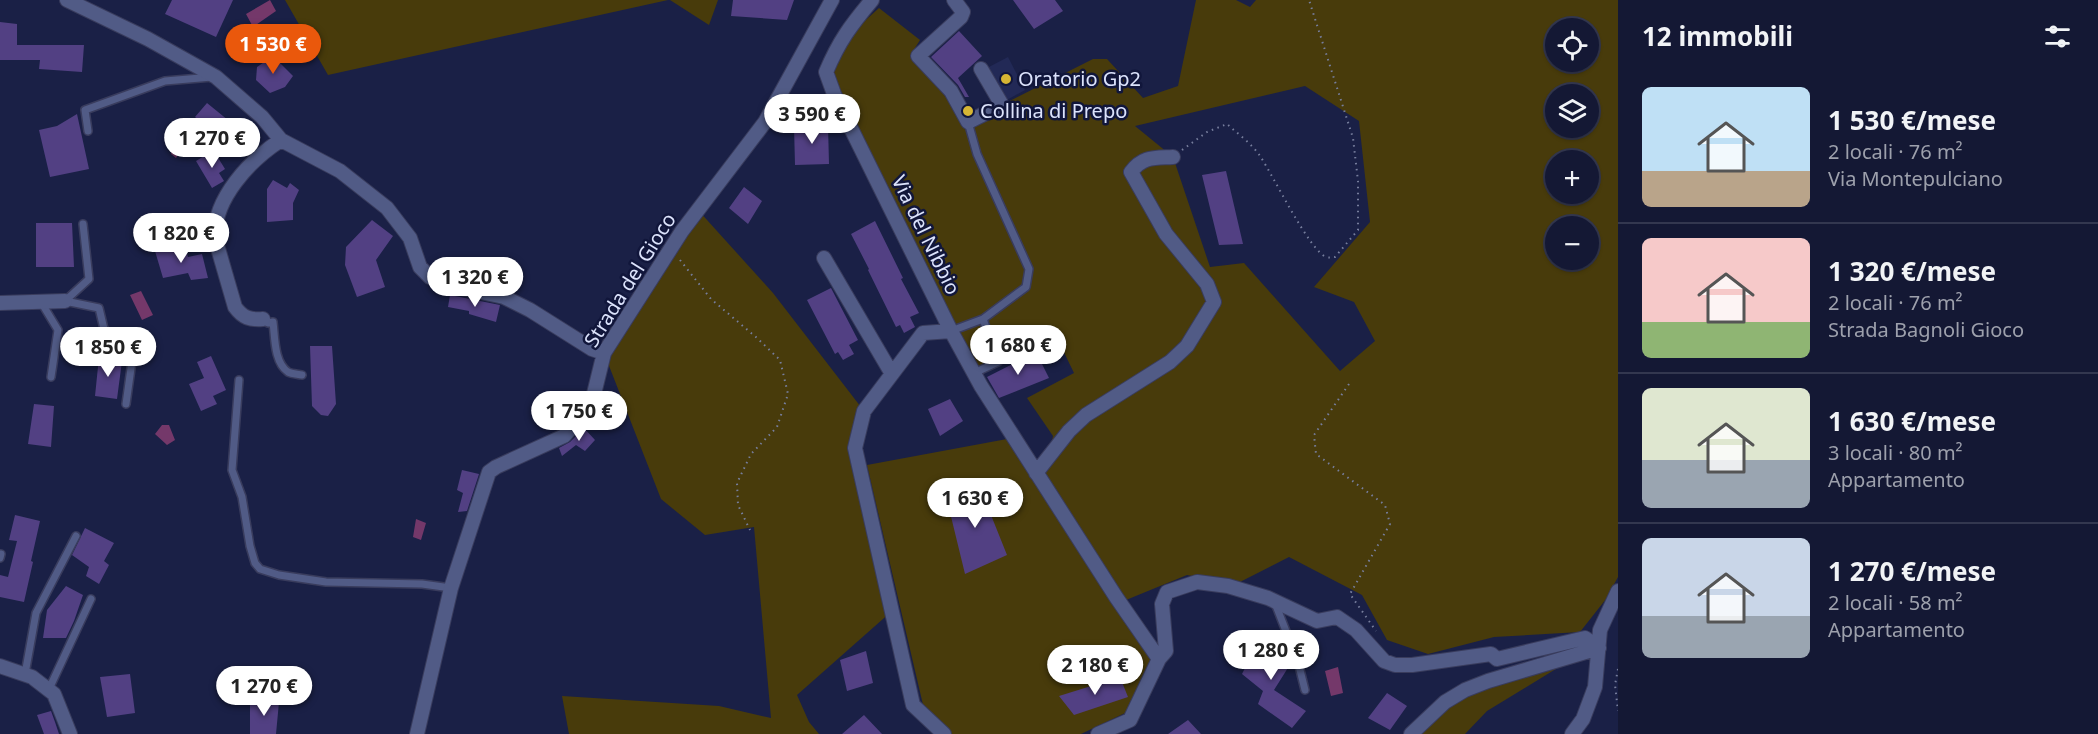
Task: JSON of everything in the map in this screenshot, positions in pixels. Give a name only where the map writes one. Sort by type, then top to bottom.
[{"type":"street","points":[[67,0],[148,39],[216,77],[262,117],[280,140],[340,171],[387,208],[410,238],[420,267],[430,277],[448,285],[504,297],[530,310],[592,349],[604,353]]},
{"type":"street","name":"Strada del Gioco","points":[[417,734],[451,588],[489,472],[564,436],[591,406],[604,353],[682,231],[765,122],[832,0]]},
{"type":"street","name":"Via del Nibbio","points":[[872,0],[837,46],[826,72],[834,94],[974,374],[1116,597],[1159,659]]},
{"type":"street","points":[[954,0],[963,12],[961,17],[918,56],[951,91],[968,122],[1002,105],[981,69]]},
{"type":"street","points":[[263,319],[251,320],[241,315],[235,307],[214,229],[216,217],[239,176],[280,140]]},
{"type":"street","points":[[1036,473],[1069,431],[1086,415],[1170,363],[1187,346],[1214,302],[1207,285],[1166,234],[1131,172],[1137,164],[1150,158],[1173,157]]},
{"type":"street","points":[[824,258],[892,374]]},
{"type":"street","points":[[0,303],[64,301]]},
{"type":"street","points":[[944,734],[913,705],[855,448],[864,411],[923,333],[951,331]]},
{"type":"street","points":[[1098,734],[1130,720],[1159,659],[1166,651],[1162,604],[1167,592],[1197,582],[1228,586],[1274,600],[1317,621],[1337,617],[1356,630],[1384,661],[1395,666],[1491,654],[1497,658],[1585,638],[1599,648]]},
{"type":"street","points":[[1572,734],[1582,719],[1595,687],[1600,630],[1618,591]]},
{"type":"street","points":[[1412,734],[1445,702],[1465,690],[1599,648]]},
{"type":"street","points":[[0,666],[25,674],[49,689],[54,694],[70,734]]},
{"type":"lane","points":[[88,131],[85,110],[165,81],[216,77]]},
{"type":"lane","points":[[951,331],[983,319],[1026,287],[1029,269],[977,154],[968,122]]},
{"type":"lane","points":[[64,301],[89,279],[83,224]]},
{"type":"lane","points":[[64,301],[99,309],[104,329],[133,354],[126,404]]},
{"type":"lane","points":[[41,302],[58,330],[51,377]]},
{"type":"lane","points":[[263,319],[268,323],[273,322],[280,362],[289,373],[302,375]]},
{"type":"lane","points":[[974,374],[998,362],[983,319]]},
{"type":"lane","points":[[239,380],[232,470],[242,497],[250,546],[255,563],[260,569],[279,575],[326,582],[422,584],[451,588]]},
{"type":"lane","points":[[25,674],[36,613],[76,536]]},
{"type":"lane","points":[[49,689],[91,599]]},
{"type":"lane","points":[[1274,600],[1298,662],[1305,690]]},
{"type":"path","points":[[1173,157],[1208,132],[1227,124],[1260,156],[1276,186],[1313,243],[1323,255],[1328,258],[1335,257],[1358,230],[1358,181],[1353,138],[1309,0]]},
{"type":"path","points":[[670,249],[711,299],[780,360],[788,394],[777,427],[750,454],[737,483],[738,505],[750,530]]},
{"type":"path","points":[[1349,384],[1314,435],[1316,454],[1386,505],[1390,524],[1350,594],[1376,631]]},
{"type":"path","points":[[1618,669],[1615,685],[1618,711]]},
{"type":"shaded area","points":[[270,0],[276,11],[253,27],[246,14]]},
{"type":"shaded area","points":[[285,0],[668,0],[328,75]]},
{"type":"shaded area","points":[[670,0],[718,0],[709,25]]},
{"type":"shaded area","points":[[1196,0],[1236,0],[1250,7],[1256,0],[1618,0],[1618,577],[1606,599],[1580,632],[1494,637],[1428,654],[1387,640],[1362,595],[1289,557],[1236,584],[1187,575],[1126,600],[1045,475],[1053,436],[1027,398],[1074,373],[1055,334],[974,373],[826,72],[837,46],[879,8],[920,40],[910,56],[968,122],[1093,59],[1107,59],[1143,98],[1178,86]],"holes":[[[1305,86],[1359,121],[1370,222],[1314,287],[1354,302],[1375,341],[1340,371],[1244,263],[1210,267],[1173,157],[1135,126]]]},
{"type":"shaded area","name":"Oratorio Gp2","points":[[1008,57],[1025,90],[1005,101],[987,68]]},
{"type":"shaded area","points":[[174,130],[183,131],[180,152],[176,158],[171,154]]},
{"type":"shaded area","points":[[698,210],[773,293],[864,411],[855,448],[892,611],[797,695],[809,722],[819,734],[569,734],[562,696],[719,706],[771,718],[754,527],[705,535],[661,499],[604,353]]},
{"type":"shaded area","points":[[141,291],[153,315],[142,320],[130,295]]},
{"type":"shaded area","points":[[162,425],[169,425],[175,440],[167,445],[155,434]]},
{"type":"shaded area","points":[[1007,439],[1158,661],[1125,713],[1081,734],[951,734],[924,709],[867,465]]},
{"type":"shaded area","points":[[416,519],[426,523],[421,540],[413,537]]},
{"type":"shaded area","points":[[1582,653],[1487,711],[1465,734],[1411,734],[1445,702]]},
{"type":"shaded area","points":[[1338,667],[1343,693],[1331,696],[1325,671]]},
{"type":"building","points":[[172,0],[233,0],[216,37],[165,14]]},
{"type":"building","points":[[733,0],[794,0],[787,20],[731,16]]},
{"type":"building","points":[[1013,0],[1055,0],[1063,11],[1034,29]]},
{"type":"building","points":[[0,22],[17,24],[17,45],[84,45],[82,72],[39,69],[40,60],[0,60]]},
{"type":"building","points":[[959,31],[982,56],[958,78],[969,97],[965,97],[958,85],[931,57]]},
{"type":"building","points":[[273,56],[293,76],[285,87],[270,93],[256,80],[257,67]]},
{"type":"building","points":[[207,103],[239,129],[227,143],[195,117]]},
{"type":"building","points":[[77,114],[89,169],[50,177],[39,130],[57,126]]},
{"type":"building","points":[[828,125],[829,164],[795,165],[794,126]]},
{"type":"building","points":[[209,153],[213,159],[217,156],[225,169],[219,173],[224,181],[212,188],[196,161]]},
{"type":"building","points":[[1226,171],[1243,244],[1219,245],[1202,175]]},
{"type":"building","points":[[273,180],[287,188],[290,183],[299,190],[293,203],[293,220],[267,222],[267,189]]},
{"type":"building","points":[[744,187],[762,201],[748,224],[729,208]]},
{"type":"building","points":[[372,220],[393,236],[376,260],[385,287],[357,297],[345,265],[346,247]]},
{"type":"building","points":[[875,221],[919,313],[910,317],[915,327],[904,333],[900,325],[896,327],[851,234]]},
{"type":"building","points":[[36,223],[72,223],[74,267],[36,267]]},
{"type":"building","points":[[185,246],[188,257],[202,254],[208,278],[191,280],[188,273],[163,278],[155,251]]},
{"type":"building","points":[[460,260],[469,264],[467,270],[487,278],[490,285],[456,277]]},
{"type":"building","points":[[831,288],[858,340],[849,345],[854,354],[843,360],[838,352],[835,354],[807,300]]},
{"type":"building","points":[[450,295],[500,305],[496,322],[469,314],[469,311],[448,307]]},
{"type":"building","points":[[310,346],[332,346],[336,404],[328,416],[321,415],[312,406]]},
{"type":"building","points":[[1036,352],[1049,378],[999,398],[987,377]]},
{"type":"building","points":[[211,356],[226,390],[213,396],[217,404],[201,411],[189,384],[204,378],[197,362]]},
{"type":"building","points":[[99,357],[122,361],[117,399],[95,396]]},
{"type":"building","points":[[950,399],[963,421],[940,436],[928,409]]},
{"type":"building","points":[[34,404],[54,406],[51,447],[28,444]]},
{"type":"building","points":[[584,428],[595,440],[585,451],[576,445],[562,456],[559,448],[570,442]]},
{"type":"building","points":[[462,470],[479,474],[467,511],[458,512],[463,493],[457,490]]},
{"type":"building","points":[[979,485],[1007,555],[965,574],[946,496]]},
{"type":"building","points":[[15,515],[40,521],[24,602],[0,597],[0,575],[8,577],[17,541],[9,540]]},
{"type":"building","points":[[85,528],[114,543],[104,561],[109,565],[99,584],[86,576],[89,567],[72,555]]},
{"type":"building","points":[[66,586],[83,595],[74,621],[66,638],[43,638],[47,610]]},
{"type":"building","points":[[1253,635],[1291,663],[1274,690],[1306,711],[1292,728],[1258,704],[1263,691],[1242,674],[1252,654],[1245,650]]},
{"type":"building","points":[[866,651],[873,683],[847,691],[840,660]]},
{"type":"building","points":[[130,674],[135,713],[107,717],[100,677]]},
{"type":"building","points":[[1120,677],[1128,697],[1074,715],[1059,696]]},
{"type":"building","points":[[1387,693],[1407,706],[1390,730],[1368,718]]},
{"type":"building","points":[[250,699],[279,702],[276,734],[250,734]]},
{"type":"building","points":[[51,711],[59,734],[44,734],[37,715]]},
{"type":"building","points":[[864,715],[882,734],[842,734]]},
{"type":"building","points":[[1188,720],[1201,734],[1168,734]]},
{"type":"place","name":"Oratorio Gp2","points":[[1006,79]]},
{"type":"place","name":"Collina di Prepo","points":[[968,111]]}]
